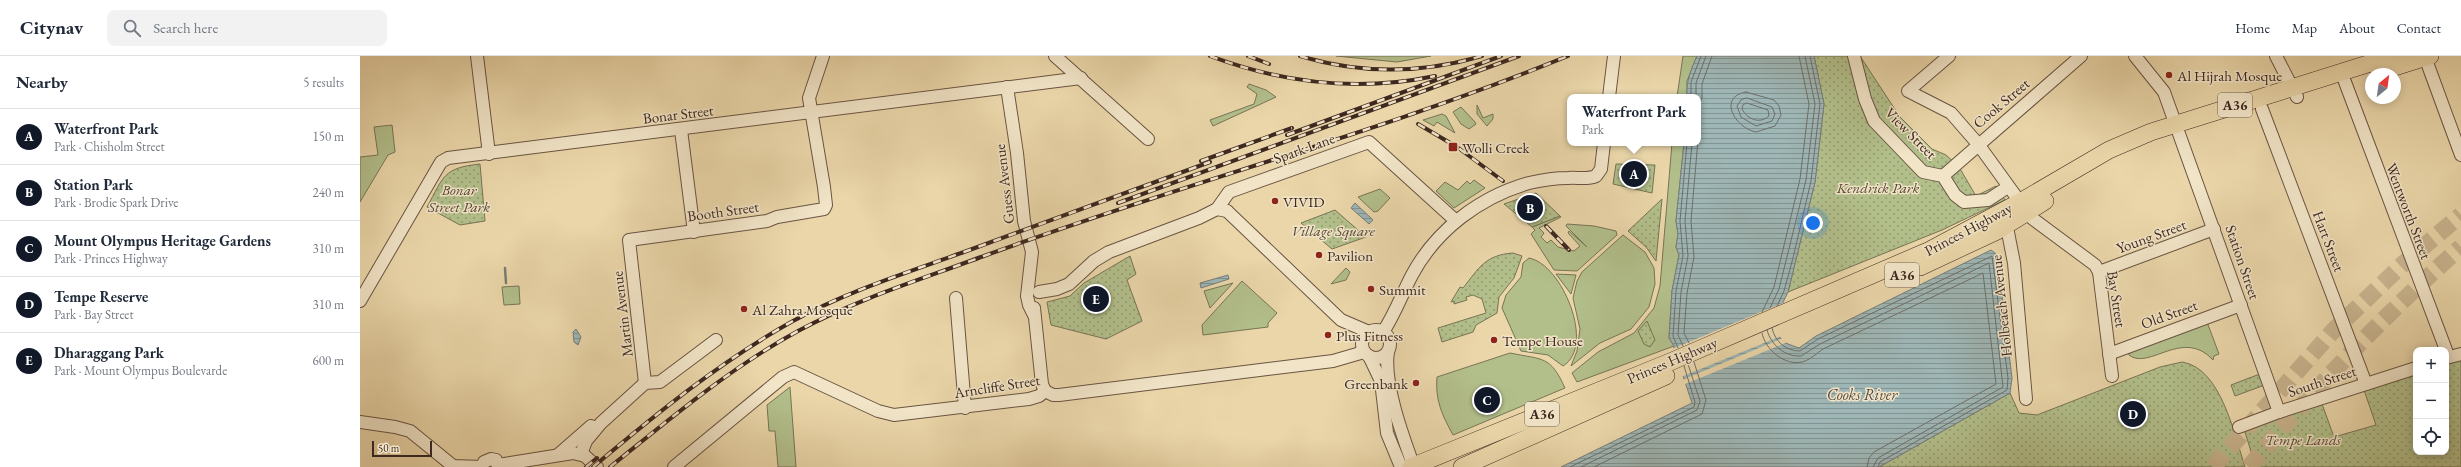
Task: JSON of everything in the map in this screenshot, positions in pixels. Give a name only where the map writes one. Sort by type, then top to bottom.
[{"type":"highway","name":"Princes Highway","points":[[1462,467],[1672,367],[1793,315],[1930,250],[2006,218],[2023,207],[2110,161],[2145,146],[2178,128],[2296,92],[2393,56]]},
{"type":"highway","name":"Princes Highway","points":[[2391,68],[2428,57]]},
{"type":"highway","name":"Princes Highway","points":[[2178,128],[2262,109],[2296,92],[2345,82],[2365,76]]},
{"type":"highway","name":"Princes Highway","points":[[1410,467],[1672,367]]},
{"type":"street","points":[[477,56],[489,154]]},
{"type":"street","points":[[812,113],[809,98],[822,56]]},
{"type":"street","points":[[1055,56],[1148,139]]},
{"type":"street","points":[[1609,94],[1614,56]]},
{"type":"street","name":"View Street","points":[[1854,56],[1865,99],[1874,121],[1923,172],[1943,176],[1955,195],[1964,202],[1988,200],[2008,187]]},
{"type":"street","name":"Bay Street","points":[[1949,56],[1908,91],[1951,113],[1978,144],[2023,207],[2095,265],[2099,272],[2112,376]]},
{"type":"street","name":"Cook Street","points":[[1978,144],[2081,56]]},
{"type":"street","name":"Station Street","points":[[2135,56],[2164,92],[2279,412]]},
{"type":"street","points":[[2276,56],[2296,92]]},
{"type":"street","points":[[2428,57],[2461,154]]},
{"type":"street","name":"Bonar Street","points":[[360,301],[441,162],[448,158],[681,130],[1081,78]]},
{"type":"street","name":"Wentworth Street","points":[[2345,82],[2444,347]]},
{"type":"street","name":"Guess Avenue","points":[[1008,87],[1024,220],[1032,252],[1027,296],[1029,305],[1034,315]]},
{"type":"street","name":"Hart Street","points":[[2262,109],[2366,384]]},
{"type":"street","name":"Booth Street","points":[[629,240],[767,221],[777,217],[820,210],[825,207],[826,202],[812,113]]},
{"type":"street","points":[[681,130],[694,232]]},
{"type":"street","name":"Spark Lane","points":[[1222,210],[1234,195],[1250,185],[1369,142],[1456,221]]},
{"type":"street","name":"View Street","points":[[1943,176],[1978,144]]},
{"type":"street","points":[[1383,332],[1395,314],[1420,262],[1436,241],[1456,221],[1489,199],[1530,183],[1555,178],[1592,178],[1601,169],[1604,146]]},
{"type":"street","points":[[1030,276],[1032,284],[1039,292],[1057,289],[1069,284],[1094,261],[1109,252],[1222,210],[1341,320],[1368,332],[1376,330],[1383,332],[1390,341],[1387,368],[1398,422],[1410,467]]},
{"type":"street","name":"Holbeach Avenue","points":[[2006,218],[2014,263],[2026,399]]},
{"type":"street","name":"Young Street","points":[[2099,272],[2214,229]]},
{"type":"street","name":"Martin Avenue","points":[[629,240],[645,383]]},
{"type":"street","name":"Guess Avenue","points":[[1039,292],[1035,300],[1034,315],[1042,384],[1045,391]]},
{"type":"street","points":[[956,298],[965,408]]},
{"type":"street","name":"Old Street","points":[[2109,354],[2241,305]]},
{"type":"street","points":[[1368,332],[1361,344],[1381,381],[1387,432],[1410,467]]},
{"type":"street","points":[[581,454],[586,441],[601,423],[645,383],[660,382],[716,340]]},
{"type":"street","points":[[1366,354],[1377,358],[1388,352]]},
{"type":"street","name":"Arncliffe Street","points":[[674,467],[783,377],[794,372],[878,411],[894,415],[965,408],[1029,399],[1039,396],[1045,391],[1052,395],[1070,394],[1333,361],[1366,354]]},
{"type":"street","points":[[2449,354],[2461,354]]},
{"type":"street","name":"South Street","points":[[2239,427],[2279,412],[2413,369]]},
{"type":"street","points":[[360,422],[395,427],[410,431],[453,466],[482,467],[484,462],[491,458],[498,466],[559,454],[581,454],[597,467]]},
{"type":"street","points":[[559,454],[594,424],[601,423]]},
{"type":"green space","points":[[1336,56],[1431,56],[1397,62]]},
{"type":"green space","points":[[1683,56],[1697,56],[1687,81],[1687,94],[1677,94]]},
{"type":"green space","name":"Kendrick Park","points":[[1814,56],[1860,56],[1900,117],[1932,149],[1946,155],[1959,167],[1976,196],[1996,186],[2005,200],[1942,230],[1788,292],[1815,182],[1824,104]]},
{"type":"green space","points":[[1249,84],[1266,90],[1276,97],[1213,126],[1210,120],[1254,104],[1257,94],[1247,87]]},
{"type":"green space","points":[[1477,105],[1483,118],[1493,114],[1493,119],[1487,126],[1477,114]]},
{"type":"green space","points":[[1461,107],[1476,124],[1469,129],[1461,124],[1453,112]]},
{"type":"green space","points":[[1442,114],[1446,116],[1455,133],[1437,122],[1434,126],[1423,120]]},
{"type":"green space","points":[[392,125],[395,152],[388,155],[360,202],[360,157],[378,155],[374,127]]},
{"type":"green space","points":[[1672,146],[1684,146],[1676,221],[1678,234],[1676,247],[1679,255],[1672,291],[1669,338],[1674,346],[1577,382],[1572,373],[1598,352],[1634,333],[1654,308],[1660,286]]},
{"type":"green space","name":"Bonar Street Park","points":[[480,164],[485,221],[460,225],[427,207],[441,181],[446,175],[458,168]]},
{"type":"green space","points":[[1616,164],[1655,165],[1652,193],[1613,184]]},
{"type":"green space","points":[[1474,180],[1485,188],[1454,208],[1436,191],[1445,182],[1458,190],[1467,181],[1470,184]]},
{"type":"green space","points":[[1380,189],[1390,198],[1378,211],[1374,212],[1358,197]]},
{"type":"green space","points":[[1536,193],[1560,216],[1532,227],[1504,204]]},
{"type":"green space","points":[[1662,199],[1656,261],[1646,247],[1628,231]]},
{"type":"green space","name":"Village Square","points":[[1335,210],[1366,237],[1332,249],[1301,223]]},
{"type":"green space","points":[[1560,216],[1561,217],[1539,228],[1544,233],[1541,237],[1547,243],[1551,240],[1558,247],[1574,251],[1580,246],[1568,233],[1569,231],[1587,247],[1566,226],[1567,224],[1594,226],[1616,231],[1617,235],[1577,271],[1554,270],[1531,234],[1535,230],[1532,227]]},
{"type":"green space","points":[[1623,235],[1645,252],[1654,268],[1655,284],[1649,307],[1631,329],[1600,343],[1571,366],[1577,351],[1580,329],[1573,298],[1577,281],[1582,272]]},
{"type":"green space","points":[[1513,253],[1522,256],[1514,278],[1499,297],[1497,313],[1476,325],[1473,332],[1442,342],[1438,328],[1486,313],[1482,299],[1473,295],[1466,297],[1467,300],[1454,304],[1454,301],[1451,302],[1460,287],[1463,288],[1478,269],[1489,260],[1496,256]]},
{"type":"green space","points":[[1130,256],[1136,274],[1127,280],[1142,321],[1106,339],[1051,325],[1047,302],[1070,296],[1084,283]]},
{"type":"green space","points":[[1529,258],[1541,264],[1553,275],[1563,290],[1571,307],[1575,325],[1576,342],[1572,356],[1563,366],[1548,355],[1521,351],[1502,308],[1506,295],[1521,277],[1523,263]]},
{"type":"green space","points":[[1346,268],[1350,272],[1346,280],[1331,284]]},
{"type":"green space","points":[[1556,274],[1576,275],[1571,294]]},
{"type":"green space","points":[[1242,281],[1277,313],[1268,323],[1268,327],[1203,335],[1202,325]]},
{"type":"green space","points":[[1233,283],[1210,308],[1204,291]]},
{"type":"green space","points":[[519,286],[520,304],[504,305],[502,287]]},
{"type":"green space","points":[[1647,321],[1655,340],[1650,347],[1644,344],[1638,331]]},
{"type":"green space","points":[[2207,322],[2219,354],[2214,356],[2213,360],[2202,351],[2190,348],[2179,348],[2146,358],[2137,358],[2129,355],[2129,353]]},
{"type":"green space","points":[[1510,353],[1538,358],[1550,364],[1560,377],[1565,388],[1453,435],[1438,400],[1437,377]]},
{"type":"green space","name":"Tempe Lands","points":[[2461,360],[2461,467],[2256,467],[2244,429],[2322,404],[2334,437],[2376,425],[2364,390],[2413,375],[2413,455],[2449,455],[2449,364]]},
{"type":"green space","points":[[2182,362],[2195,367],[2207,376],[2216,389],[2231,421],[2245,467],[1879,467],[2010,393],[2019,413],[2037,415],[2160,367]]},
{"type":"green space","points":[[2265,372],[2270,383],[2235,396],[2231,385]]},
{"type":"green space","points":[[790,387],[796,467],[778,467],[775,431],[769,431],[767,405]]},
{"type":"water","name":"Cooks River","points":[[1697,56],[1814,56],[1824,104],[1815,182],[1788,292],[1774,321],[1778,336],[1788,344],[1799,348],[1816,336],[1991,250],[1995,253],[1998,262],[2012,378],[2010,393],[1879,467],[1561,467],[1692,403],[1681,370],[1674,357],[1674,346],[1669,338],[1672,291],[1679,255],[1676,247],[1678,234],[1676,221],[1684,146],[1701,146],[1701,94],[1687,94],[1689,76]]},
{"type":"water","points":[[1355,203],[1373,220],[1369,224],[1351,208]]},
{"type":"water","points":[[1228,275],[1229,279],[1201,288],[1200,283]]},
{"type":"water","points":[[576,329],[581,337],[578,345],[574,342],[573,332]]},
{"type":"pier","points":[[1785,302],[1777,321],[1781,336],[1681,377],[1672,357],[1672,349]]},
{"type":"pier","points":[[1783,338],[1788,342],[1683,385],[1682,380]]},
{"type":"waterway","points":[[505,268],[506,283]]},
{"type":"tunnel","points":[[2213,467],[2332,332],[2404,263],[2461,215]]},
{"type":"tunnel","points":[[2249,467],[2299,409],[2377,326],[2461,247]]},
{"type":"railway","points":[[1210,56],[1265,73],[1321,82],[1349,84],[1378,83],[1406,81],[1435,76]]},
{"type":"railway","points":[[1248,56],[1269,64]]},
{"type":"railway","points":[[1300,56],[1345,66],[1391,70],[1436,66],[1482,56]]},
{"type":"railway","points":[[1287,135],[1501,56]]},
{"type":"railway","points":[[1118,203],[1519,56]]},
{"type":"railway","points":[[610,467],[701,394],[773,345],[820,320],[866,299],[1057,230],[1423,110],[1568,56]]},
{"type":"railway","points":[[1418,124],[1457,147],[1503,181]]},
{"type":"railway","points":[[1201,161],[1292,128]]},
{"type":"railway","points":[[593,467],[665,408],[740,353],[814,310],[877,283],[1210,162]]},
{"type":"railway","points":[[1546,226],[1569,250]]},
{"type":"railway","points":[[586,467],[597,458]]},
{"type":"place","name":"Al Hijrah Mosque","points":[[2169,75]]},
{"type":"place","name":"Wolli Creek","points":[[1453,147]]},
{"type":"place","name":"Waterfront Park","points":[[1634,174]]},
{"type":"place","name":"VIVID","points":[[1275,201]]},
{"type":"place","name":"Station Park","points":[[1530,208]]},
{"type":"place","name":"Pavilion","points":[[1319,255]]},
{"type":"place","name":"Summit","points":[[1371,289]]},
{"type":"place","name":"Dharaggang Park","points":[[1096,299]]},
{"type":"place","name":"Al Zahra Mosque","points":[[744,309]]},
{"type":"place","name":"Plus Fitness","points":[[1328,335]]},
{"type":"place","name":"Tempe House","points":[[1494,340]]},
{"type":"place","name":"Greenbank","points":[[1416,383]]},
{"type":"place","name":"Mount Olympus Heritage Gardens","points":[[1487,400]]},
{"type":"place","name":"Tempe Reserve","points":[[2133,414]]}]
